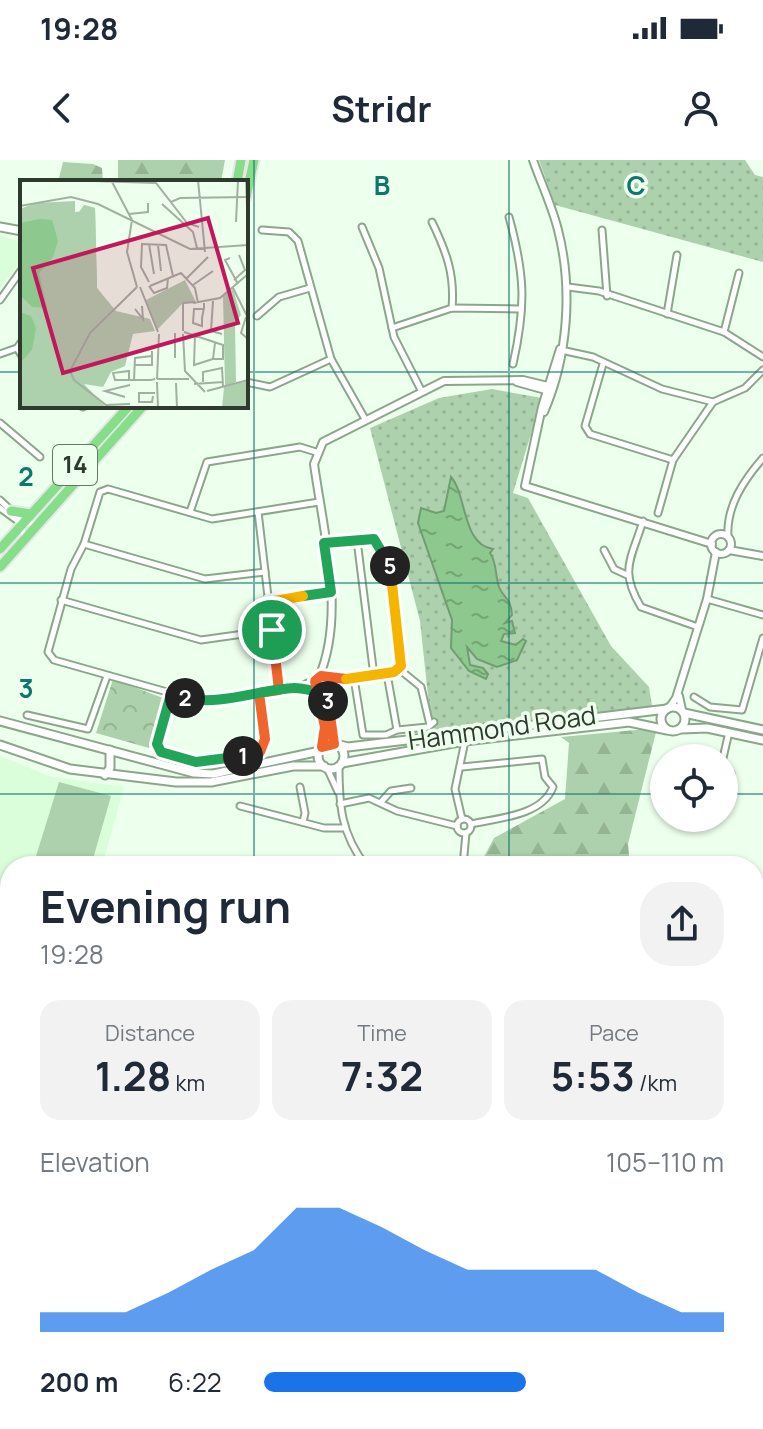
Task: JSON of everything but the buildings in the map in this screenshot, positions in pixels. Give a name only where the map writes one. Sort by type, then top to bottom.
[{"type":"highway","points":[[237,180],[241,160]]},
{"type":"highway","points":[[248,188],[254,160]]},
{"type":"highway","name":"14","points":[[0,549],[127,408]]},
{"type":"highway","name":"14","points":[[0,567],[141,408]]},
{"type":"highway","points":[[11,511],[31,514]]},
{"type":"main road","points":[[0,227],[20,231]]},
{"type":"main road","points":[[763,730],[668,708],[661,719],[667,730],[696,727],[763,740]]},
{"type":"main road","name":"Hammond Road","points":[[321,749],[335,744],[348,747],[668,708]]},
{"type":"main road","points":[[681,729],[685,723],[683,712]]},
{"type":"main road","points":[[0,721],[163,767],[213,774],[321,749],[325,767],[293,766],[211,782],[159,781],[70,769],[0,745]]},
{"type":"main road","name":"Hammond Road","points":[[325,767],[465,741],[629,722],[667,730]]},
{"type":"main road","points":[[335,744],[344,754],[340,764]]},
{"type":"main road","points":[[105,775],[110,768],[110,750]]},
{"type":"main road","points":[[159,781],[163,767]]},
{"type":"street","points":[[533,160],[558,229],[568,287],[560,349],[525,486],[701,539],[729,539],[740,549],[763,556]]},
{"type":"street","points":[[509,217],[524,277],[524,300],[519,309],[521,327],[513,364]]},
{"type":"street","points":[[432,222],[449,256],[454,284],[452,308]]},
{"type":"street","points":[[362,227],[379,268],[392,328],[421,390]]},
{"type":"street","points":[[262,230],[295,235],[331,359],[365,419]]},
{"type":"street","points":[[602,230],[607,296]]},
{"type":"street","points":[[667,314],[677,255]]},
{"type":"street","points":[[0,300],[20,272]]},
{"type":"street","points":[[724,332],[739,273]]},
{"type":"street","points":[[568,287],[724,332],[763,357]]},
{"type":"street","points":[[257,316],[279,297],[310,288]]},
{"type":"street","points":[[392,328],[452,308],[519,309]]},
{"type":"street","points":[[0,354],[20,344]]},
{"type":"street","points":[[17,348],[20,353]]},
{"type":"street","points":[[560,349],[593,357],[662,389],[713,402]]},
{"type":"street","points":[[248,382],[270,387],[331,359]]},
{"type":"street","points":[[603,364],[585,426],[590,434],[673,460]]},
{"type":"street","points":[[658,513],[673,460],[713,402],[745,388],[763,370]]},
{"type":"street","points":[[321,749],[325,727],[317,678],[326,659],[333,620],[316,452],[328,437],[421,390],[459,379],[514,380],[549,389]]},
{"type":"street","points":[[0,423],[40,457]]},
{"type":"street","points":[[190,512],[207,462],[300,447],[316,452]]},
{"type":"street","points":[[715,539],[727,526],[743,482],[763,458]]},
{"type":"street","points":[[756,466],[763,471]]},
{"type":"street","points":[[319,502],[212,519],[104,490],[97,496],[84,544],[71,569],[48,648],[49,657],[202,701],[296,687],[317,678],[330,683]]},
{"type":"street","points":[[0,500],[22,524],[25,539]]},
{"type":"street","points":[[0,508],[22,524],[39,523]]},
{"type":"street","points":[[258,512],[279,690]]},
{"type":"street","points":[[643,520],[627,575],[628,585],[641,607],[698,627]]},
{"type":"street","points":[[668,708],[679,688],[716,566],[729,539],[727,526]]},
{"type":"street","points":[[715,539],[723,552]]},
{"type":"street","points":[[357,540],[374,676]]},
{"type":"street","points":[[296,687],[317,690],[346,679],[387,674],[399,669],[402,661],[390,566],[376,540],[324,543]]},
{"type":"street","points":[[84,544],[205,579],[265,572]]},
{"type":"street","points":[[723,552],[740,549]]},
{"type":"street","points":[[604,550],[614,569],[627,575]]},
{"type":"street","points":[[269,602],[331,592]]},
{"type":"street","points":[[707,599],[763,615]]},
{"type":"street","points":[[61,600],[201,640],[272,630]]},
{"type":"street","points":[[694,697],[710,707],[742,710],[763,638]]},
{"type":"street","points":[[326,659],[330,683],[328,716],[335,744]]},
{"type":"street","points":[[354,678],[363,735],[386,735],[432,724],[420,684],[399,669]]},
{"type":"street","points":[[387,674],[397,730]]},
{"type":"street","points":[[27,715],[88,729],[107,676]]},
{"type":"street","points":[[679,688],[683,712]]},
{"type":"street","points":[[171,694],[158,746],[165,755],[196,762],[257,753],[263,749],[265,739],[259,693]]},
{"type":"street","points":[[726,744],[729,732]]},
{"type":"street","points":[[462,767],[542,759],[545,777],[553,787],[544,802],[513,815],[471,824],[462,819],[455,789],[465,741]]},
{"type":"street","points":[[340,764],[338,793],[343,828],[359,856]]},
{"type":"street","points":[[325,767],[338,793]]},
{"type":"street","points":[[300,787],[305,813],[303,822]]},
{"type":"street","points":[[381,802],[391,791],[411,788]]},
{"type":"street","points":[[340,804],[369,798],[397,811],[457,826],[460,832],[466,833]]},
{"type":"street","points":[[240,806],[324,828],[343,828]]},
{"type":"street","points":[[457,826],[462,819]]},
{"type":"street","points":[[464,856],[466,833],[471,824]]},
{"type":"shaded area","points":[[0,236],[20,241],[20,261],[0,289]]},
{"type":"shaded area","points":[[0,756],[49,776],[124,787],[105,856],[0,856]]},
{"type":"green space","points":[[118,160],[225,160],[221,180],[118,180]]},
{"type":"green space","points":[[539,160],[745,160],[755,175],[763,177],[763,262],[555,205]]},
{"type":"green space","points":[[63,162],[93,164],[102,168],[103,180],[58,180]]},
{"type":"green space","points":[[492,389],[542,398],[513,493],[528,498],[611,646],[649,687],[653,712],[432,733],[420,621],[370,428],[439,398]]},
{"type":"green space","points":[[113,679],[163,698],[149,748],[96,733]]},
{"type":"green space","points":[[657,728],[653,744],[650,744],[650,756],[628,844],[629,856],[484,856],[494,838],[565,799],[569,743],[561,737]]},
{"type":"green space","points":[[59,782],[111,796],[94,856],[36,856]]},
{"type":"water","points":[[451,477],[470,529],[476,539],[493,549],[490,553],[499,587],[512,615],[505,623],[512,621],[515,633],[504,634],[501,641],[516,645],[523,639],[526,641],[517,660],[497,667],[477,659],[467,647],[470,665],[483,668],[488,674],[486,679],[469,671],[451,648],[452,620],[418,523],[421,508],[436,513],[444,511]]},
{"type":"route","points":[[272,630],[269,602],[331,592],[324,543],[376,540],[390,566],[402,664],[392,673],[346,679],[317,678],[314,685],[317,690],[321,701],[325,727],[322,747],[334,744],[328,716],[329,690],[323,693],[317,690],[310,688],[296,687],[259,693],[202,701],[171,694],[157,744],[161,752],[189,761],[205,762],[257,753],[263,749],[265,739],[259,693],[279,690],[272,630]]}]
